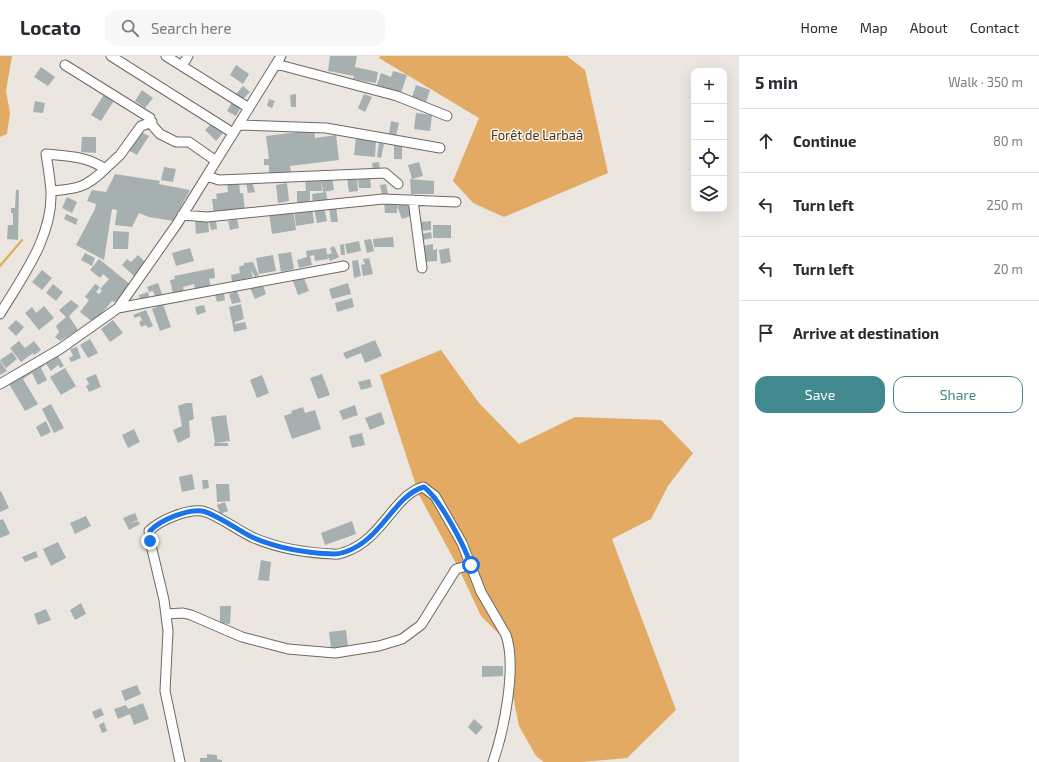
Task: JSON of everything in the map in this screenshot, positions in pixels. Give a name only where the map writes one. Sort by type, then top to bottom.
[{"type":"street","points":[[111,56],[236,129],[326,128],[440,148]]},
{"type":"street","points":[[166,56],[249,108]]},
{"type":"street","points":[[182,66],[188,56]]},
{"type":"street","points":[[0,384],[60,349],[118,308],[182,216],[278,60],[397,96],[447,116]]},
{"type":"street","points":[[65,65],[150,118],[160,134],[176,142],[189,142],[216,161]]},
{"type":"street","points":[[51,191],[73,189],[92,182],[120,156],[141,126],[152,122]]},
{"type":"street","points":[[0,313],[36,252],[47,225],[51,191],[46,154],[76,156],[97,164],[105,169]]},
{"type":"street","points":[[207,176],[219,180],[385,173],[398,184]]},
{"type":"street","points":[[182,216],[207,217],[383,199],[456,202]]},
{"type":"street","points":[[413,200],[422,268]]},
{"type":"street","points":[[118,308],[344,266]]},
{"type":"street","points":[[180,762],[165,691],[168,631],[166,614],[150,541],[150,531],[157,523],[168,518],[201,511],[210,514],[254,538],[292,551],[336,554],[352,549],[365,542],[413,490],[424,487],[435,496],[462,543],[481,592],[506,635],[509,650],[507,700],[493,762]]},
{"type":"street","points":[[166,614],[183,613],[191,615],[242,637],[288,649],[335,653],[379,646],[402,639],[421,625],[456,569],[471,565]]},
{"type":"green space","points":[[0,56],[12,56],[6,91],[10,113],[7,134],[0,137]]},
{"type":"green space","name":"Forêt de Larbaâ","points":[[380,56],[567,56],[585,70],[608,173],[504,217],[473,203],[453,181],[479,118],[379,58]]},
{"type":"green space","points":[[441,350],[479,403],[519,444],[575,417],[661,420],[693,453],[668,486],[651,519],[612,539],[676,710],[627,758],[582,762],[544,762],[536,756],[519,726],[501,636],[481,616],[458,567],[419,495],[380,375]]},
{"type":"building","points":[[330,56],[357,56],[355,67],[378,72],[376,83],[353,79],[354,76],[328,71]]},
{"type":"building","points":[[236,65],[249,74],[243,84],[230,75]]},
{"type":"building","points":[[41,67],[55,77],[48,86],[34,77]]},
{"type":"building","points":[[393,71],[407,75],[401,93],[377,85],[381,73],[391,77]]},
{"type":"building","points":[[416,85],[430,90],[426,102],[412,97]]},
{"type":"building","points":[[243,86],[250,92],[242,100],[236,94]]},
{"type":"building","points":[[142,90],[153,98],[145,108],[135,101]]},
{"type":"building","points":[[105,93],[115,99],[101,121],[91,115]]},
{"type":"building","points":[[296,94],[296,107],[291,107],[290,95]]},
{"type":"building","points":[[364,94],[372,97],[365,112],[358,108]]},
{"type":"building","points":[[269,99],[275,101],[272,108],[267,106]]},
{"type":"building","points":[[35,101],[45,103],[43,113],[33,112]]},
{"type":"building","points":[[232,102],[241,107],[236,116],[227,111]]},
{"type":"building","points":[[416,113],[432,115],[430,131],[414,129]]},
{"type":"building","points":[[391,121],[399,123],[396,136],[389,135]]},
{"type":"building","points":[[212,123],[223,133],[216,141],[205,130]]},
{"type":"building","points":[[314,130],[315,138],[336,135],[339,160],[290,166],[291,173],[266,176],[266,173],[269,173],[269,165],[264,165],[264,159],[269,159],[266,136]]},
{"type":"building","points":[[139,131],[149,136],[137,155],[127,149]]},
{"type":"building","points":[[82,137],[96,137],[96,153],[81,152]]},
{"type":"building","points":[[356,137],[376,139],[375,157],[354,155]]},
{"type":"building","points":[[379,143],[384,144],[381,158],[377,157]]},
{"type":"building","points":[[394,144],[402,144],[402,159],[394,159]]},
{"type":"building","points":[[379,162],[380,169],[373,171],[372,163]]},
{"type":"building","points":[[419,162],[423,176],[412,179],[408,165]]},
{"type":"building","points":[[164,167],[176,169],[173,182],[161,180]]},
{"type":"building","points":[[115,174],[160,181],[159,184],[190,190],[173,221],[149,217],[139,213],[132,227],[115,225],[117,210],[112,209],[104,260],[76,245],[95,209],[96,204],[87,201],[92,190],[106,192]]},
{"type":"building","points":[[332,177],[334,190],[323,192],[321,179],[322,191],[310,191],[310,202],[297,202],[297,191],[306,191],[305,179]]},
{"type":"building","points":[[357,177],[358,191],[349,192],[347,178]]},
{"type":"building","points":[[370,177],[371,188],[359,188],[358,178]]},
{"type":"building","points":[[410,179],[434,181],[434,194],[411,194]]},
{"type":"building","points":[[239,180],[240,193],[243,193],[245,211],[214,215],[212,199],[217,199],[216,194],[228,192],[227,182]]},
{"type":"building","points":[[252,181],[255,192],[248,193],[246,183]]},
{"type":"building","points":[[287,183],[289,201],[278,203],[276,185]]},
{"type":"building","points":[[386,184],[388,194],[382,195],[380,185]]},
{"type":"building","points":[[16,190],[19,190],[18,240],[7,239],[8,225],[13,225],[13,213],[11,213],[11,208],[15,208]]},
{"type":"building","points":[[326,192],[328,203],[313,205],[312,194]]},
{"type":"building","points":[[67,197],[77,202],[72,213],[62,208]]},
{"type":"building","points":[[397,200],[397,213],[385,213],[384,201]]},
{"type":"building","points":[[409,201],[414,215],[402,219],[397,206]]},
{"type":"building","points":[[329,206],[336,206],[338,222],[331,222]]},
{"type":"building","points":[[312,207],[314,223],[296,226],[294,210]]},
{"type":"building","points":[[324,207],[327,221],[317,223],[314,209]]},
{"type":"building","points":[[293,209],[296,230],[272,234],[269,213]]},
{"type":"building","points":[[66,214],[78,219],[76,225],[64,219]]},
{"type":"building","points":[[237,219],[239,228],[230,230],[228,221]]},
{"type":"building","points":[[208,220],[209,232],[196,234],[195,221]]},
{"type":"building","points":[[216,221],[217,229],[211,230],[209,222]]},
{"type":"building","points":[[431,221],[431,230],[420,231],[420,222]]},
{"type":"building","points":[[433,225],[451,225],[451,238],[433,238]]},
{"type":"building","points":[[113,231],[129,232],[128,249],[113,249]]},
{"type":"building","points":[[431,232],[432,238],[422,240],[421,234]]},
{"type":"building","points":[[393,237],[394,247],[374,247],[373,239]]},
{"type":"building","points":[[371,239],[374,251],[367,253],[364,240]]},
{"type":"building","points":[[359,241],[361,251],[347,254],[345,244]]},
{"type":"building","points":[[344,244],[345,255],[341,255],[340,245]]},
{"type":"building","points":[[433,244],[433,250],[437,249],[437,261],[423,262],[422,246]]},
{"type":"building","points":[[334,246],[339,257],[330,261],[327,255],[332,253],[330,248]]},
{"type":"building","points":[[190,248],[194,261],[176,266],[172,253]]},
{"type":"building","points":[[326,248],[328,259],[315,261],[314,255],[310,256],[312,265],[299,268],[297,260],[307,257],[306,251]]},
{"type":"building","points":[[449,248],[451,262],[441,264],[439,250]]},
{"type":"building","points":[[291,252],[294,269],[281,272],[278,254]]},
{"type":"building","points":[[85,253],[95,258],[92,266],[81,260]]},
{"type":"building","points":[[138,255],[146,263],[134,276],[122,265],[127,259],[131,262]]},
{"type":"building","points":[[273,255],[276,271],[259,274],[256,258]]},
{"type":"building","points":[[369,258],[373,274],[363,276],[361,265],[365,264],[363,259]]},
{"type":"building","points":[[99,259],[131,285],[115,302],[112,301],[94,323],[80,312],[89,300],[85,297],[95,284],[100,287],[96,292],[99,294],[102,291],[100,289],[109,279],[103,274],[100,278],[90,270]]},
{"type":"building","points":[[358,260],[361,276],[354,278],[352,261]]},
{"type":"building","points":[[253,262],[259,276],[255,277],[251,270],[253,277],[232,282],[231,275],[240,273],[239,267],[244,265],[244,263]]},
{"type":"building","points":[[214,268],[215,278],[209,279],[211,287],[195,290],[194,284],[183,287],[184,292],[173,294],[170,280],[175,279],[174,276]]},
{"type":"building","points":[[42,270],[52,278],[42,290],[32,282]]},
{"type":"building","points":[[304,278],[309,291],[298,295],[293,281]]},
{"type":"building","points":[[158,283],[163,297],[156,299],[153,291],[149,292],[147,287]]},
{"type":"building","points":[[262,283],[266,294],[255,299],[250,288]]},
{"type":"building","points":[[348,283],[351,294],[332,299],[329,289]]},
{"type":"building","points":[[53,284],[63,292],[56,301],[46,293]]},
{"type":"building","points":[[237,291],[241,302],[232,304],[229,294]]},
{"type":"building","points":[[148,292],[150,299],[141,302],[139,295]]},
{"type":"building","points":[[224,294],[225,300],[217,302],[215,295]]},
{"type":"building","points":[[352,298],[354,307],[337,312],[335,303]]},
{"type":"building","points":[[71,300],[79,306],[69,316],[78,330],[60,341],[55,337],[59,332],[56,326],[66,317],[59,310]]},
{"type":"building","points":[[163,304],[171,327],[160,331],[152,309]]},
{"type":"building","points":[[241,304],[244,319],[235,322],[235,324],[245,322],[247,329],[234,332],[229,307]]},
{"type":"building","points":[[204,305],[206,312],[197,315],[195,307]]},
{"type":"building","points":[[44,306],[54,318],[39,330],[25,313],[32,307],[36,313]]},
{"type":"building","points":[[146,310],[153,326],[148,328],[146,325],[141,327],[139,322],[142,320],[140,316],[135,318],[133,315]]},
{"type":"building","points":[[16,320],[24,327],[16,336],[8,328]]},
{"type":"building","points":[[113,320],[123,333],[110,342],[101,329]]},
{"type":"building","points":[[90,339],[98,353],[88,358],[80,345]]},
{"type":"building","points":[[375,340],[382,356],[365,363],[361,353],[346,359],[343,353]]},
{"type":"building","points":[[19,341],[25,348],[34,341],[41,350],[34,355],[33,353],[21,362],[10,348]]},
{"type":"building","points":[[77,347],[81,358],[71,362],[69,358],[73,356],[70,349]]},
{"type":"building","points":[[12,352],[17,359],[6,368],[0,360]]},
{"type":"building","points":[[58,356],[64,366],[60,368],[58,365],[51,371],[46,364],[41,368],[47,380],[38,385],[32,373],[23,379],[38,404],[25,411],[9,384],[48,360],[49,362]]},
{"type":"building","points":[[0,361],[7,371],[0,375]]},
{"type":"building","points":[[65,368],[76,386],[61,395],[50,377]]},
{"type":"building","points":[[96,374],[101,387],[89,392],[86,386],[89,384],[86,378]]},
{"type":"building","points":[[322,374],[330,395],[318,399],[310,378]]},
{"type":"building","points":[[262,375],[269,393],[257,398],[250,380]]},
{"type":"building","points":[[370,379],[372,387],[361,390],[358,382]]},
{"type":"building","points":[[186,403],[192,403],[194,419],[189,421],[190,437],[178,443],[173,430],[182,426],[178,406]]},
{"type":"building","points":[[51,404],[64,428],[54,433],[42,409]]},
{"type":"building","points":[[355,405],[358,415],[343,420],[339,411]]},
{"type":"building","points":[[303,407],[305,413],[315,410],[321,429],[292,439],[284,416],[292,413],[291,411]]},
{"type":"building","points":[[381,412],[385,424],[370,430],[365,418]]},
{"type":"building","points":[[226,415],[230,441],[215,443],[211,417]]},
{"type":"building","points":[[46,421],[51,432],[41,437],[36,427]]},
{"type":"building","points":[[134,429],[140,442],[128,448],[122,435]]},
{"type":"building","points":[[362,433],[365,445],[352,448],[349,436]]},
{"type":"building","points":[[214,443],[228,443],[228,446],[214,446]]},
{"type":"building","points":[[192,474],[195,489],[182,492],[179,477]]},
{"type":"building","points":[[202,480],[208,480],[209,488],[203,489]]},
{"type":"building","points":[[216,484],[229,484],[230,501],[217,502]]},
{"type":"building","points":[[1,491],[9,508],[0,512],[0,492]]},
{"type":"building","points":[[225,502],[228,511],[220,514],[217,505]]},
{"type":"building","points":[[135,513],[138,520],[129,524],[138,521],[140,524],[129,530],[123,518]]},
{"type":"building","points":[[86,516],[91,526],[75,534],[70,523]]},
{"type":"building","points":[[3,519],[10,534],[0,538],[0,520]]},
{"type":"building","points":[[352,521],[356,534],[325,545],[321,533]]},
{"type":"building","points":[[58,542],[66,558],[51,566],[43,549]]},
{"type":"building","points":[[36,551],[38,557],[25,562],[22,557]]},
{"type":"building","points":[[261,560],[271,562],[269,581],[258,580]]},
{"type":"building","points":[[81,603],[86,614],[75,620],[70,610]]},
{"type":"building","points":[[220,606],[231,606],[230,624],[220,623]]},
{"type":"building","points":[[46,609],[51,620],[38,625],[34,614]]},
{"type":"building","points":[[346,630],[348,646],[331,648],[329,632]]},
{"type":"building","points":[[482,666],[503,666],[503,676],[482,677]]},
{"type":"building","points":[[137,685],[141,694],[125,701],[121,691]]},
{"type":"building","points":[[143,703],[149,719],[134,725],[130,714],[118,719],[114,709],[126,705],[128,709]]},
{"type":"building","points":[[101,708],[104,715],[95,719],[92,712]]},
{"type":"building","points":[[474,719],[483,727],[476,735],[468,727]]},
{"type":"building","points":[[104,722],[107,731],[102,733],[99,725]]},
{"type":"building","points":[[207,754],[217,755],[217,759],[222,760],[222,762],[200,762],[200,758],[207,758]]},
{"type":"waterway","points":[[0,266],[22,240]]},
{"type":"route","points":[[150,541],[150,531],[157,523],[168,518],[201,511],[210,514],[254,538],[292,551],[336,554],[352,549],[365,542],[413,490],[424,487],[435,496],[462,543],[471,565]]}]
